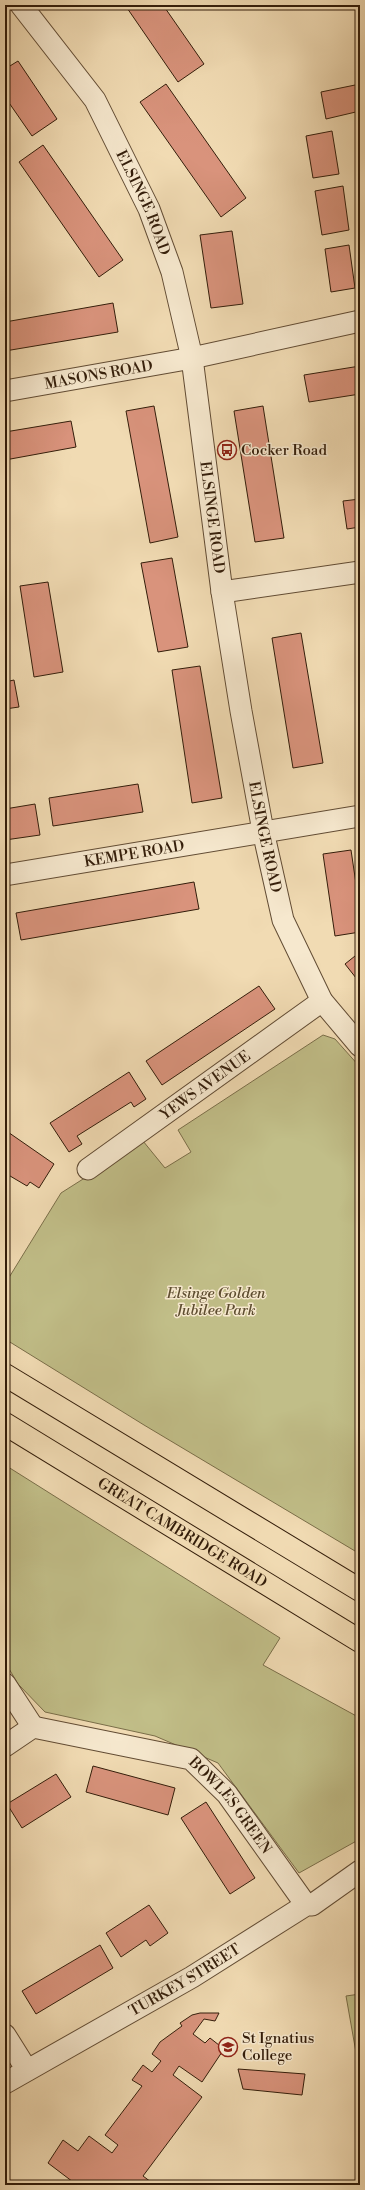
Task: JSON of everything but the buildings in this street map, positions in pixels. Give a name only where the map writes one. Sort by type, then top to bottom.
[{"type":"highway","points":[[5,1375],[360,1590]]},
{"type":"highway","name":"GREAT CAMBRIDGE ROAD","points":[[5,1424],[360,1641]]},
{"type":"street","name":"ELSINGE ROAD","points":[[21,5],[96,100],[146,202],[172,272],[192,358],[222,592],[241,711],[263,831],[283,920],[322,1001],[360,1046]]},
{"type":"street","points":[[192,358],[360,321]]},
{"type":"street","name":"MASONS ROAD","points":[[5,391],[192,358]]},
{"type":"street","points":[[222,592],[360,572]]},
{"type":"street","points":[[263,831],[360,816]]},
{"type":"street","name":"KEMPE ROAD","points":[[5,875],[263,831]]},
{"type":"street","name":"YEWS AVENUE","points":[[88,1169],[322,1001]]},
{"type":"street","points":[[5,1684],[33,1727],[5,1746]]},
{"type":"street","name":"BOWLES GREEN","points":[[33,1727],[191,1759],[227,1794],[306,1905]]},
{"type":"street","name":"TURKEY STREET","points":[[5,2083],[192,1977],[306,1905],[312,1905],[360,1871]]},
{"type":"street","points":[[5,2035],[27,2070]]},
{"type":"green space","name":"Elsinge Golden Jubilee Park","points":[[323,1035],[335,1039],[360,1067],[360,1554],[144,1425],[5,1339],[5,1284],[61,1193],[143,1141],[165,1168],[191,1152],[178,1130]]},
{"type":"green space","points":[[5,1465],[280,1638],[263,1665],[360,1718],[360,1839],[299,1873],[218,1763],[155,1736],[45,1712],[18,1684],[5,1662]]},
{"type":"green space","points":[[360,1994],[360,2075],[346,1996]]},
{"type":"place","name":"Cocker Road","points":[[227,450]]},
{"type":"place","name":"St Ignatius College","points":[[228,2047]]}]
